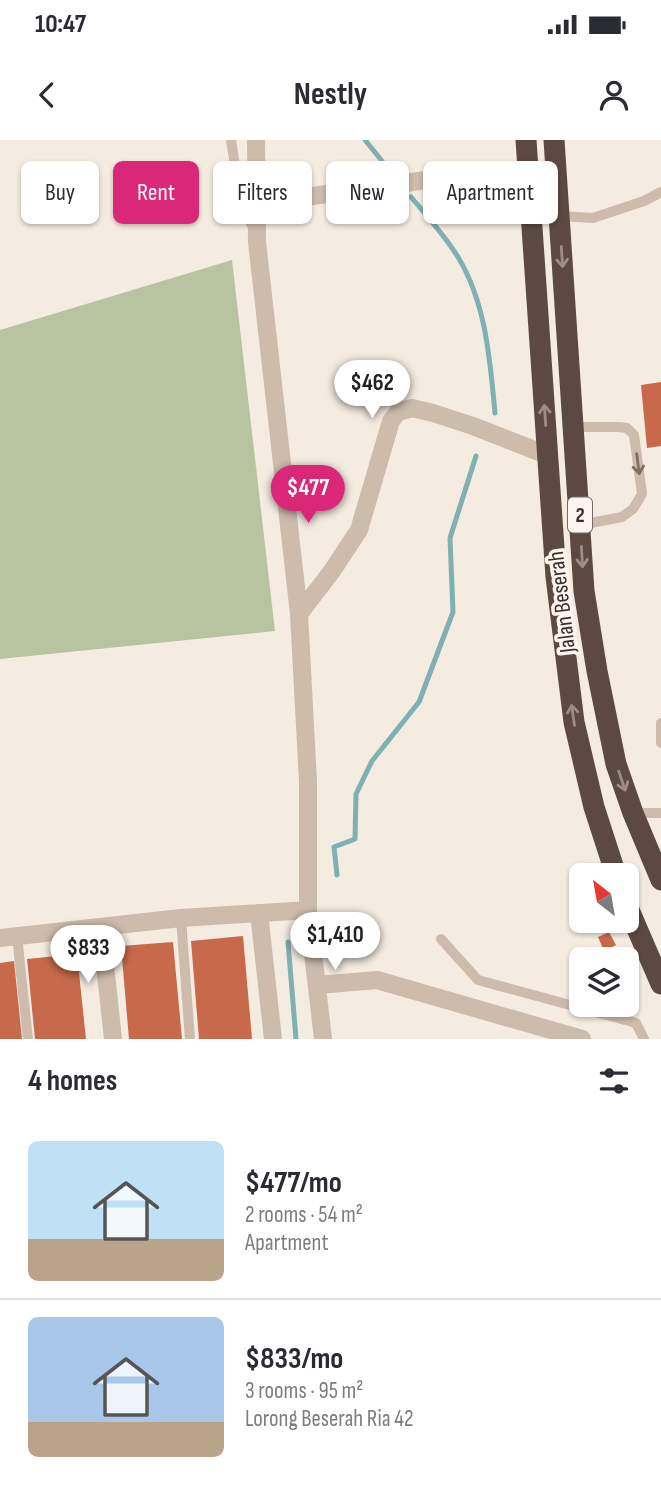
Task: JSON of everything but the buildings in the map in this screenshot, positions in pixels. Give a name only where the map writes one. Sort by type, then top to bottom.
[{"type":"highway","name":"Jalan Beserah","points":[[526,140],[556,577],[574,722],[594,807],[612,863]]},
{"type":"highway","name":"Jalan Beserah","points":[[554,140],[584,590],[616,764],[661,880]]},
{"type":"highway","points":[[639,933],[659,979]]},
{"type":"street","points":[[256,140],[256,161]]},
{"type":"street","points":[[312,196],[423,180]]},
{"type":"street","points":[[257,224],[299,614],[308,781],[308,910],[323,1039]]},
{"type":"street","points":[[299,614],[359,530],[391,422],[398,412],[412,408],[433,413],[547,455]]},
{"type":"street","points":[[8,937],[181,918],[308,910]]},
{"type":"street","points":[[259,914],[273,1039]]},
{"type":"street","points":[[101,927],[113,1039]]},
{"type":"street","points":[[659,979],[661,996]]},
{"type":"street","points":[[318,985],[377,980],[582,1039]]},
{"type":"lane","points":[[232,140],[237,178],[257,242]]},
{"type":"lane","points":[[559,216],[593,218],[644,201],[661,192]]},
{"type":"lane","points":[[573,427],[628,428],[634,435],[642,494],[633,509],[622,517],[580,525]]},
{"type":"lane","points":[[661,723],[661,743]]},
{"type":"lane","points":[[634,813],[661,813]]},
{"type":"lane","points":[[181,918],[190,1039]]},
{"type":"lane","points":[[8,937],[28,1039]]},
{"type":"lane","points":[[441,939],[478,980],[636,1023],[644,1039]]},
{"type":"green space","points":[[232,260],[275,631],[0,659],[0,330]]},
{"type":"waterway","points":[[365,140],[382,161]]},
{"type":"waterway","points":[[411,197],[453,249],[475,293],[485,332],[495,413]]},
{"type":"waterway","points":[[337,875],[334,847],[355,839],[356,794],[372,761],[419,702],[453,612],[450,538],[476,456]]},
{"type":"waterway","points":[[288,942],[296,1039]]}]
